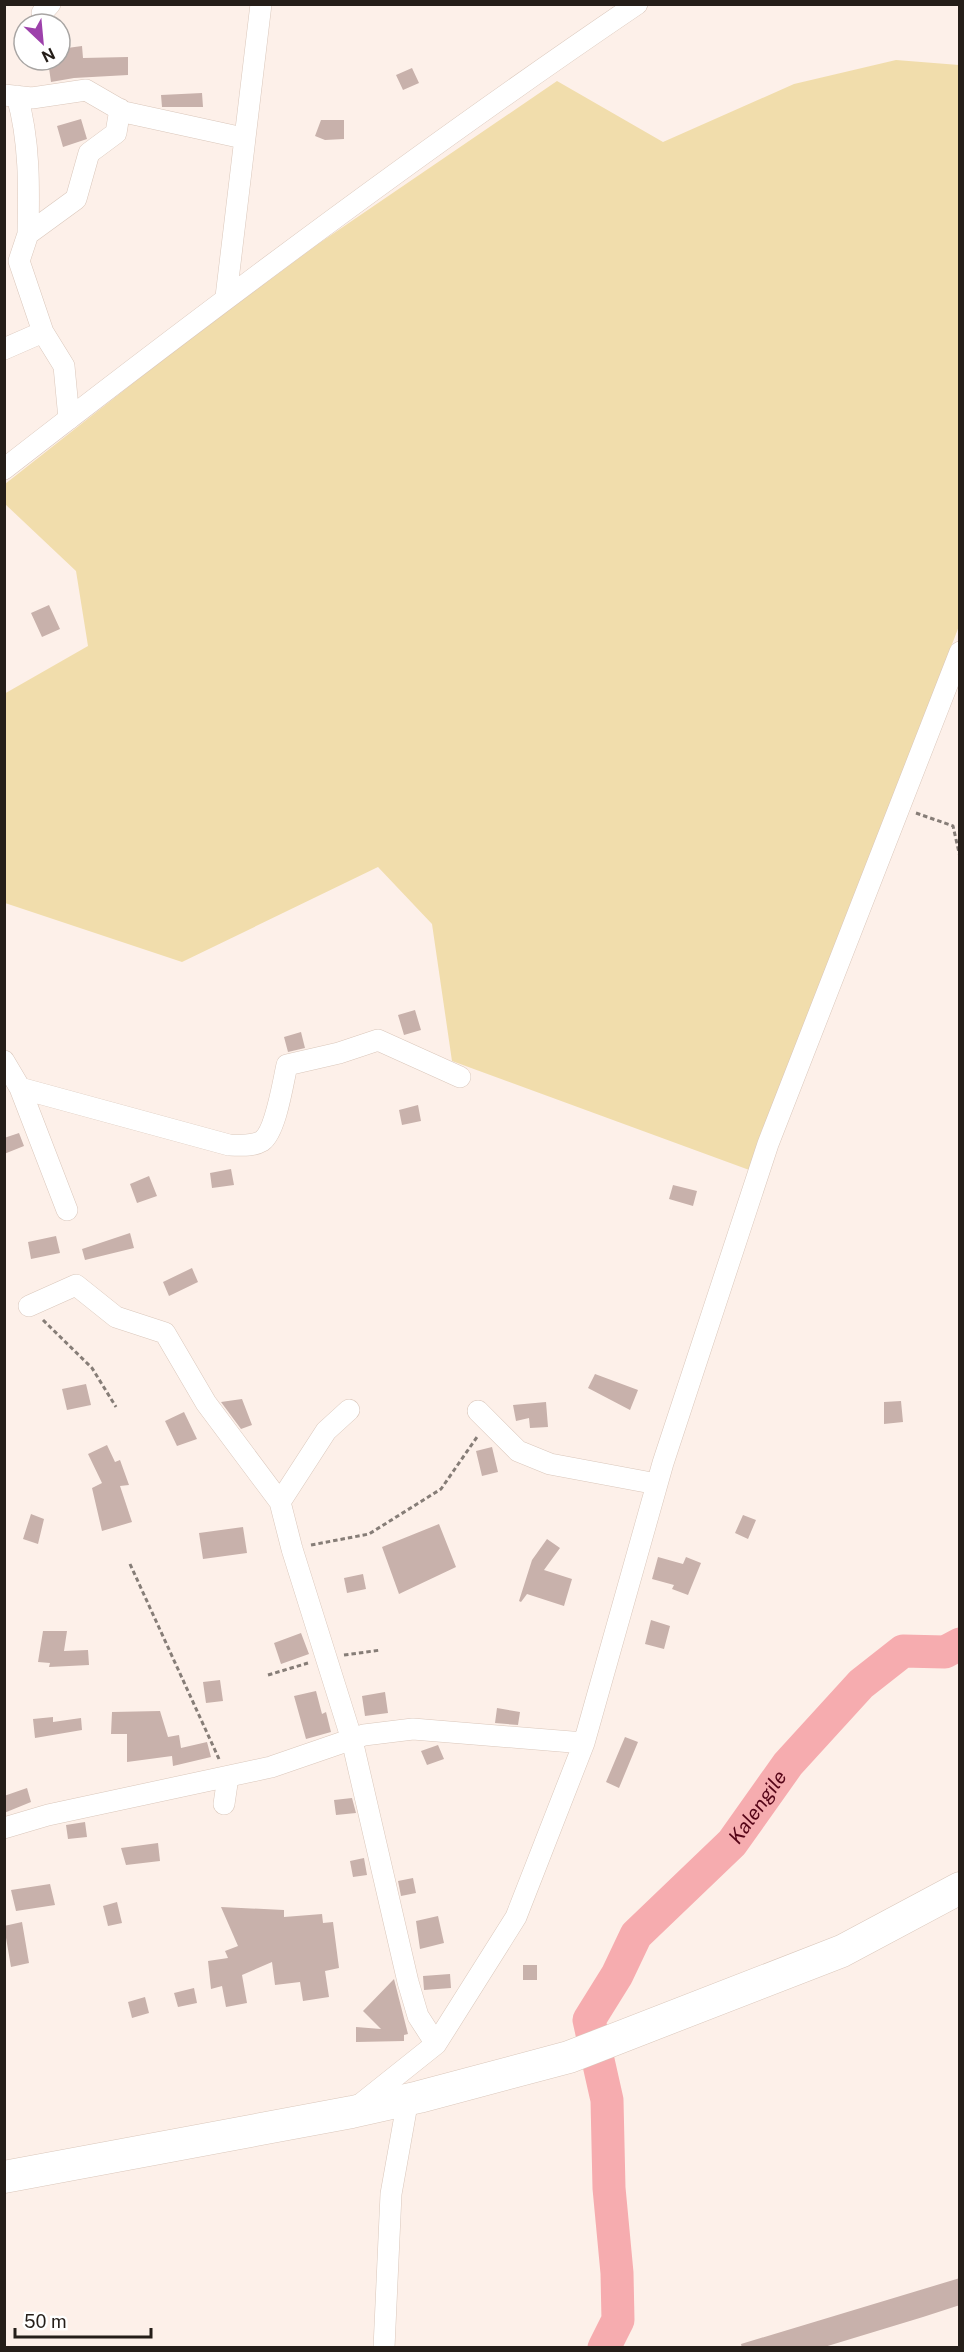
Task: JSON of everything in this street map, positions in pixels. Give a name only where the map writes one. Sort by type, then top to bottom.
[{"type":"highway","points":[[4,2177],[352,2112],[569,2057],[616,2041],[842,1951],[960,1888]]},
{"type":"street","points":[[226,297],[243,138],[261,4]]},
{"type":"street","points":[[4,469],[226,297],[540,70],[637,4]]},
{"type":"street","points":[[11,96],[41,97],[86,90],[120,109],[243,138]]},
{"type":"street","points":[[11,96],[22,113],[29,180],[28,234],[19,261],[43,332],[64,366],[69,419]]},
{"type":"street","points":[[28,234],[76,199],[89,153],[116,133],[120,109]]},
{"type":"street","points":[[4,349],[43,332]]},
{"type":"street","points":[[352,2112],[436,2044],[516,1917],[584,1743],[657,1484],[768,1144],[960,652]]},
{"type":"street","points":[[20,1088],[229,1144],[248,1145],[262,1141],[270,1130],[287,1065],[339,1053],[378,1040],[460,1077]]},
{"type":"street","points":[[4,1061],[20,1088],[67,1210]]},
{"type":"street","points":[[28,1306],[76,1285],[116,1317],[165,1333],[206,1403],[280,1502],[292,1549],[352,1740],[408,1982],[418,2016],[436,2044]]},
{"type":"street","points":[[280,1502],[326,1431],[349,1410]]},
{"type":"street","points":[[478,1411],[518,1451],[550,1464],[657,1484]]},
{"type":"street","points":[[4,1828],[57,1813],[271,1767],[364,1735],[413,1729],[584,1743]]},
{"type":"street","points":[[224,1804],[228,1777]]},
{"type":"street","points":[[384,2348],[391,2194],[408,2099]]},
{"type":"path","points":[[900,808],[953,826],[960,856]]},
{"type":"path","points":[[28,1306],[92,1368],[116,1407]]},
{"type":"path","points":[[292,1549],[369,1534],[441,1489],[479,1433],[478,1411]]},
{"type":"path","points":[[130,1564],[228,1777]]},
{"type":"shaded area","points":[[896,60],[959,65],[959,626],[752,1171],[452,1061],[432,924],[378,867],[182,962],[5,903],[4,694],[88,646],[76,571],[5,504],[5,484],[179,347],[318,244],[557,81],[663,142],[794,84]]},
{"type":"building","points":[[82,46],[83,58],[128,57],[128,75],[74,78],[51,82],[50,72],[72,72],[72,47]]},
{"type":"building","points":[[412,68],[419,83],[403,90],[396,75]]},
{"type":"building","points":[[202,93],[203,107],[162,107],[161,95]]},
{"type":"building","points":[[81,119],[87,139],[63,147],[57,126]]},
{"type":"building","points":[[321,120],[344,120],[344,139],[325,140],[315,136]]},
{"type":"building","points":[[49,605],[60,629],[42,637],[31,613]]},
{"type":"building","points":[[415,1010],[421,1030],[404,1035],[398,1015]]},
{"type":"building","points":[[301,1032],[305,1048],[288,1052],[284,1037]]},
{"type":"building","points":[[418,1105],[421,1121],[402,1125],[399,1110]]},
{"type":"building","points":[[19,1133],[24,1146],[4,1154],[4,1138]]},
{"type":"building","points":[[231,1169],[234,1185],[212,1188],[210,1173]]},
{"type":"building","points":[[149,1176],[157,1196],[137,1203],[130,1184]]},
{"type":"building","points":[[673,1185],[697,1191],[693,1206],[669,1199]]},
{"type":"building","points":[[130,1233],[134,1248],[85,1260],[82,1249]]},
{"type":"building","points":[[56,1236],[60,1253],[31,1259],[28,1242]]},
{"type":"building","points":[[192,1268],[198,1282],[169,1296],[163,1282]]},
{"type":"building","points":[[595,1374],[638,1390],[630,1410],[588,1388]]},
{"type":"building","points":[[86,1384],[91,1405],[67,1410],[62,1389]]},
{"type":"building","points":[[242,1399],[252,1425],[241,1429],[221,1402]]},
{"type":"building","points":[[901,1401],[903,1422],[884,1424],[884,1402]]},
{"type":"building","points":[[546,1402],[548,1427],[530,1428],[529,1418],[516,1421],[513,1405]]},
{"type":"building","points":[[184,1412],[197,1439],[177,1446],[165,1421]]},
{"type":"building","points":[[107,1445],[115,1462],[120,1460],[129,1485],[120,1486],[132,1522],[102,1531],[92,1488],[102,1483],[88,1454]]},
{"type":"building","points":[[492,1447],[498,1472],[482,1476],[476,1451]]},
{"type":"building","points":[[31,1514],[44,1519],[38,1544],[23,1539]]},
{"type":"building","points":[[743,1515],[756,1520],[748,1539],[735,1533]]},
{"type":"building","points":[[439,1524],[456,1567],[399,1594],[382,1547]]},
{"type":"building","points":[[243,1527],[247,1553],[203,1559],[199,1533]]},
{"type":"building","points":[[547,1539],[560,1548],[544,1570],[572,1579],[564,1606],[527,1594],[521,1602],[519,1601],[532,1560]]},
{"type":"building","points":[[658,1557],[683,1564],[686,1557],[701,1563],[688,1595],[672,1589],[674,1585],[652,1579]]},
{"type":"building","points":[[363,1574],[366,1589],[347,1593],[344,1578]]},
{"type":"building","points":[[651,1620],[670,1626],[664,1649],[645,1644]]},
{"type":"building","points":[[43,1631],[67,1631],[64,1651],[88,1650],[89,1665],[49,1667],[50,1663],[38,1662]]},
{"type":"building","points":[[301,1633],[309,1654],[281,1664],[274,1643]]},
{"type":"building","points":[[220,1680],[223,1701],[206,1703],[203,1682]]},
{"type":"building","points":[[316,1691],[322,1714],[326,1712],[331,1732],[306,1739],[294,1696]]},
{"type":"building","points":[[385,1692],[388,1713],[365,1716],[362,1696]]},
{"type":"building","points":[[497,1708],[520,1712],[518,1725],[495,1723]]},
{"type":"building","points":[[160,1711],[168,1737],[179,1735],[181,1748],[207,1742],[211,1757],[173,1766],[172,1756],[127,1762],[127,1734],[111,1734],[112,1712]]},
{"type":"building","points":[[53,1717],[53,1722],[81,1718],[82,1730],[35,1738],[33,1719]]},
{"type":"building","points":[[625,1737],[638,1742],[619,1788],[606,1782]]},
{"type":"building","points":[[438,1745],[444,1759],[427,1765],[421,1751]]},
{"type":"building","points":[[27,1788],[31,1802],[4,1813],[4,1796]]},
{"type":"building","points":[[352,1798],[356,1813],[336,1815],[334,1800]]},
{"type":"building","points":[[85,1822],[87,1837],[68,1839],[66,1825]]},
{"type":"building","points":[[158,1843],[160,1861],[126,1865],[121,1848]]},
{"type":"building","points":[[364,1858],[367,1875],[353,1877],[350,1861]]},
{"type":"building","points":[[413,1878],[416,1893],[401,1896],[398,1881]]},
{"type":"building","points":[[50,1884],[55,1905],[16,1911],[11,1890]]},
{"type":"building","points":[[117,1902],[122,1923],[108,1926],[103,1906]]},
{"type":"building","points":[[221,1907],[284,1910],[284,1917],[322,1914],[323,1923],[333,1922],[339,1968],[325,1971],[329,1997],[303,2001],[300,1982],[275,1985],[272,1962],[242,1975],[247,2003],[226,2007],[222,1986],[211,1989],[208,1961],[228,1958],[225,1951],[238,1946]]},
{"type":"building","points":[[438,1916],[444,1943],[420,1949],[416,1921]]},
{"type":"building","points":[[22,1922],[29,1963],[11,1967],[4,1926]]},
{"type":"building","points":[[523,1965],[537,1965],[537,1980],[523,1980]]},
{"type":"building","points":[[450,1974],[451,1988],[424,1990],[423,1976]]},
{"type":"building","points":[[394,1979],[408,2034],[404,2035],[404,2041],[356,2042],[356,2027],[381,2029],[363,2011]]},
{"type":"building","points":[[194,1988],[197,2003],[178,2007],[174,1993]]},
{"type":"building","points":[[145,1997],[149,2013],[132,2018],[128,2002]]},
{"type":"building","points":[[960,2278],[960,2305],[923,2317],[821,2348],[742,2348],[741,2344]]},
{"type":"waterway","name":"Kalengile","points":[[604,2348],[618,2320],[617,2273],[609,2188],[607,2100],[589,2020],[617,1975],[636,1935],[732,1843],[788,1764],[861,1684],[903,1651],[945,1652],[960,1644]]}]
